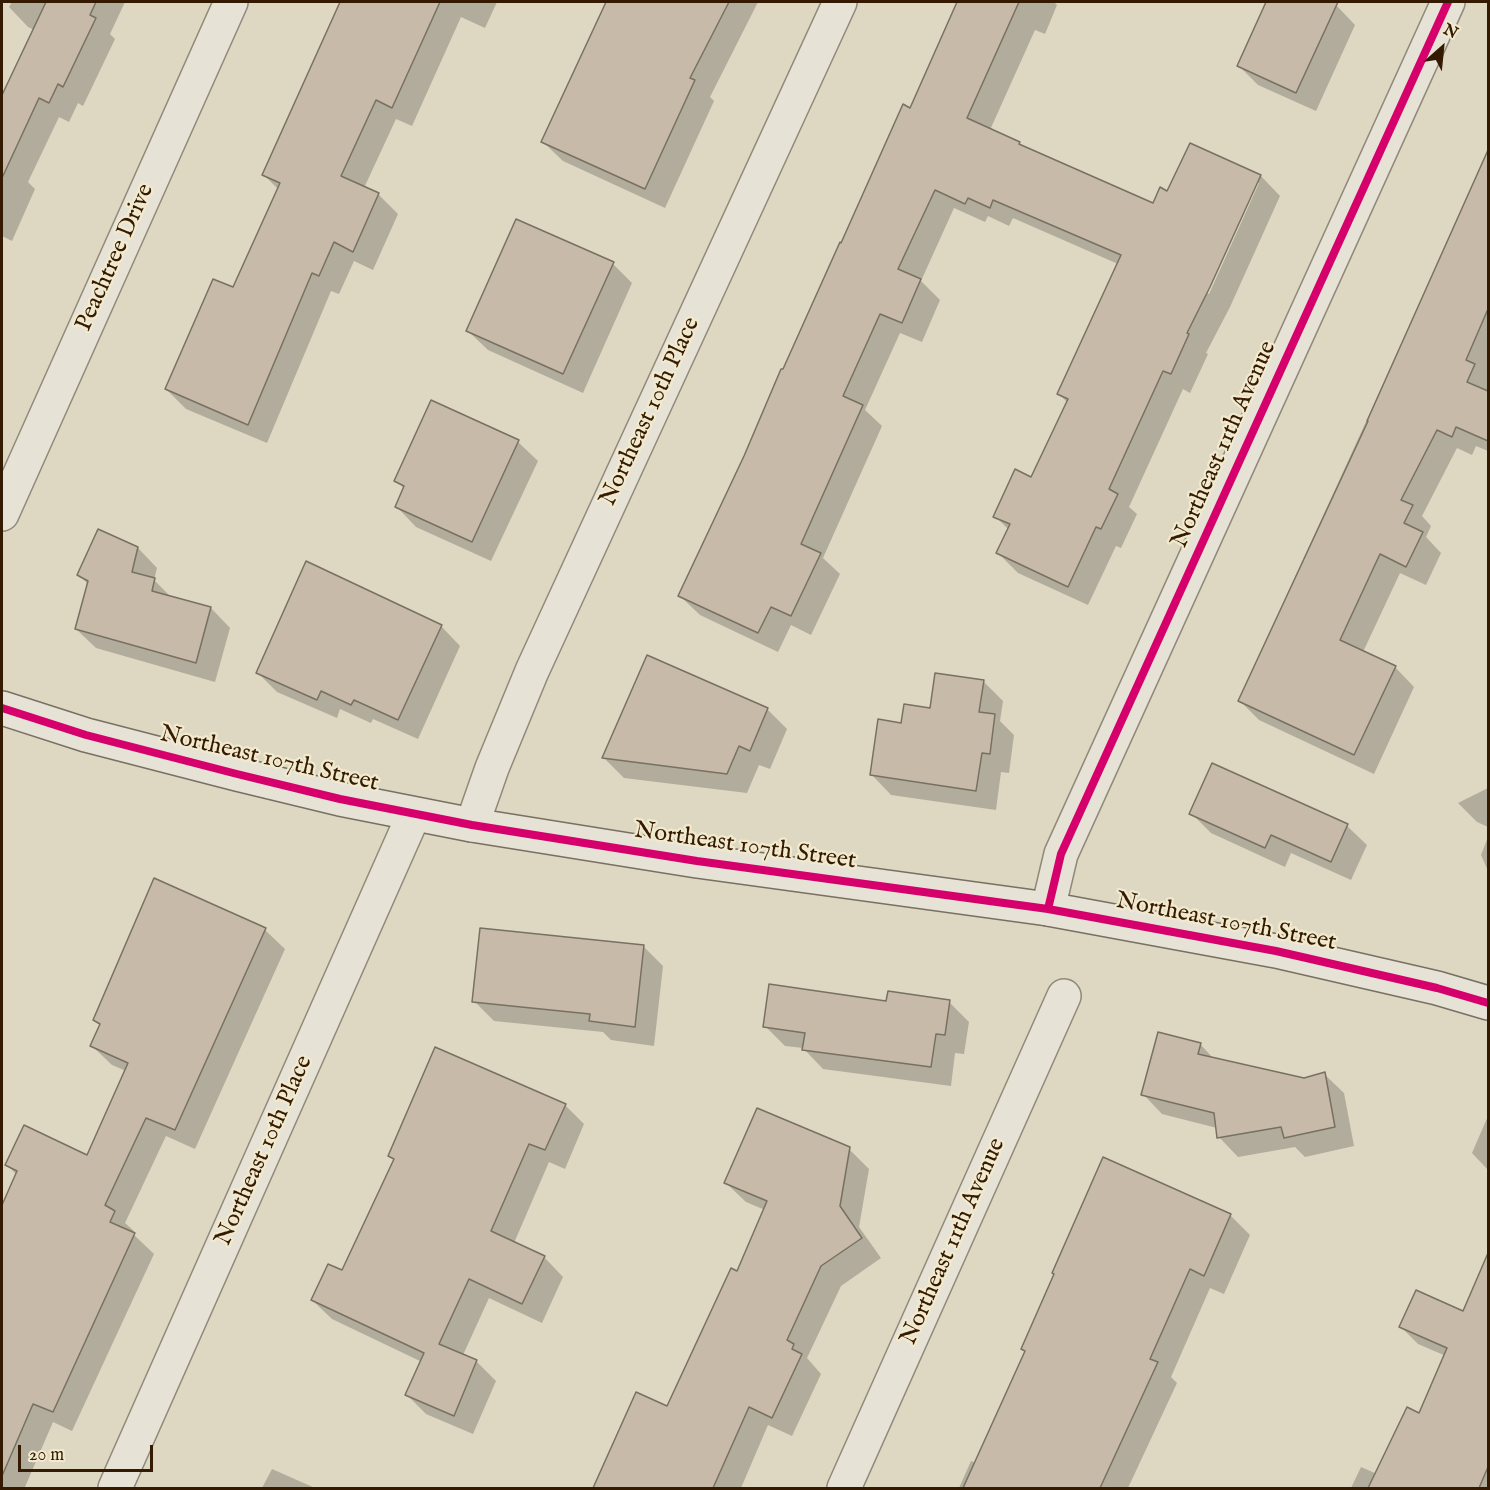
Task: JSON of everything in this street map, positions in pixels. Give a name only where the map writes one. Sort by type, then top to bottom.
[{"type":"street","name":"Peachtree Drive","points":[[2,514],[231,2]]},
{"type":"street","name":"Northeast 10th Place","points":[[472,825],[492,768],[532,671],[840,2]]},
{"type":"street","name":"Northeast 11th Avenue","points":[[1048,909],[1061,854],[1448,2]]},
{"type":"street","name":"Northeast 107th Street","points":[[2,708],[86,735],[237,774],[414,814],[685,859],[1048,909],[1276,951],[1437,988],[1488,1003]]},
{"type":"street","name":"Northeast 10th Place","points":[[115,1488],[414,814]]},
{"type":"street","name":"Northeast 11th Avenue","points":[[844,1488],[1064,996]]},
{"type":"building","points":[[46,2],[96,2],[90,15],[96,18],[63,87],[58,84],[49,103],[39,98],[2,178],[2,95]]},
{"type":"building","points":[[340,2],[440,2],[392,108],[376,100],[341,176],[379,193],[353,252],[334,242],[319,276],[312,273],[248,425],[165,389],[213,279],[233,287],[280,183],[262,175]]},
{"type":"building","points":[[606,2],[729,2],[690,78],[695,80],[645,189],[541,142]]},
{"type":"building","points":[[957,2],[1019,2],[967,118],[1020,142],[1019,144],[1153,203],[1160,187],[1167,191],[1190,143],[1261,175],[1187,333],[1189,334],[1171,374],[1163,371],[1109,489],[1118,494],[1101,529],[1096,527],[1068,587],[996,553],[1010,524],[993,517],[1015,469],[1031,477],[1068,399],[1057,394],[1121,255],[993,200],[990,208],[968,198],[965,204],[935,190],[898,269],[921,279],[902,323],[880,314],[843,396],[863,405],[801,544],[821,553],[791,616],[771,607],[758,633],[678,596],[903,104],[910,108]]},
{"type":"building","points":[[1266,2],[1338,2],[1296,93],[1237,66]]},
{"type":"building","points":[[1488,150],[1488,309],[1466,360],[1475,364],[1467,382],[1488,391],[1488,441],[1456,427],[1452,437],[1437,430],[1401,500],[1413,505],[1404,523],[1423,532],[1406,567],[1380,554],[1340,640],[1396,666],[1354,755],[1238,701],[1368,421]]},
{"type":"building","points":[[516,219],[614,262],[563,374],[466,331]]},
{"type":"building","points":[[431,400],[519,440],[472,542],[395,507],[404,486],[394,481]]},
{"type":"building","points":[[98,529],[138,547],[132,572],[155,578],[152,591],[211,607],[196,663],[75,629],[88,581],[77,575]]},
{"type":"building","points":[[306,561],[442,625],[398,720],[354,700],[351,705],[321,691],[317,700],[256,673]]},
{"type":"building","points":[[647,655],[768,708],[750,751],[739,746],[727,774],[602,758]]},
{"type":"building","points":[[935,673],[984,680],[979,712],[995,714],[990,754],[982,753],[976,791],[870,775],[878,719],[901,723],[904,704],[930,708]]},
{"type":"building","points":[[1212,763],[1348,824],[1331,862],[1271,835],[1265,848],[1189,814]]},
{"type":"building","points":[[154,878],[266,928],[175,1130],[146,1118],[105,1205],[115,1211],[110,1222],[135,1233],[53,1412],[33,1404],[2,1476],[2,1205],[17,1171],[5,1165],[24,1125],[87,1155],[128,1063],[90,1046],[100,1024],[93,1020]]},
{"type":"building","points":[[480,928],[644,945],[635,1027],[589,1021],[590,1014],[472,1002]]},
{"type":"building","points":[[769,984],[886,1001],[888,991],[950,1000],[945,1035],[936,1034],[931,1067],[802,1050],[805,1033],[763,1027]]},
{"type":"building","points":[[1158,1032],[1201,1043],[1198,1054],[1304,1078],[1325,1072],[1335,1127],[1284,1138],[1281,1127],[1217,1138],[1214,1113],[1141,1095]]},
{"type":"building","points":[[435,1047],[566,1104],[545,1150],[529,1144],[491,1231],[545,1256],[522,1304],[469,1279],[439,1344],[477,1360],[454,1416],[405,1395],[424,1353],[311,1300],[328,1264],[342,1270],[394,1159],[388,1156]]},
{"type":"building","points":[[757,1108],[850,1147],[840,1206],[862,1238],[821,1266],[787,1340],[794,1344],[792,1349],[802,1354],[772,1418],[749,1407],[713,1488],[593,1488],[636,1392],[667,1406],[731,1268],[737,1271],[767,1201],[724,1183]]},
{"type":"building","points":[[1103,1157],[1231,1214],[1204,1276],[1190,1269],[1150,1359],[1158,1362],[1100,1488],[963,1488],[1025,1351],[1021,1349]]},
{"type":"building","points":[[1488,1253],[1488,1467],[1479,1488],[1368,1488],[1407,1407],[1419,1413],[1447,1348],[1399,1327],[1416,1290],[1463,1311]]},
{"type":"cycle path","points":[[1048,909],[1061,854],[1448,2]]},
{"type":"cycle path","points":[[2,708],[86,735],[340,799],[472,825],[697,861],[1048,909],[1276,951],[1437,988],[1488,1003]]}]
